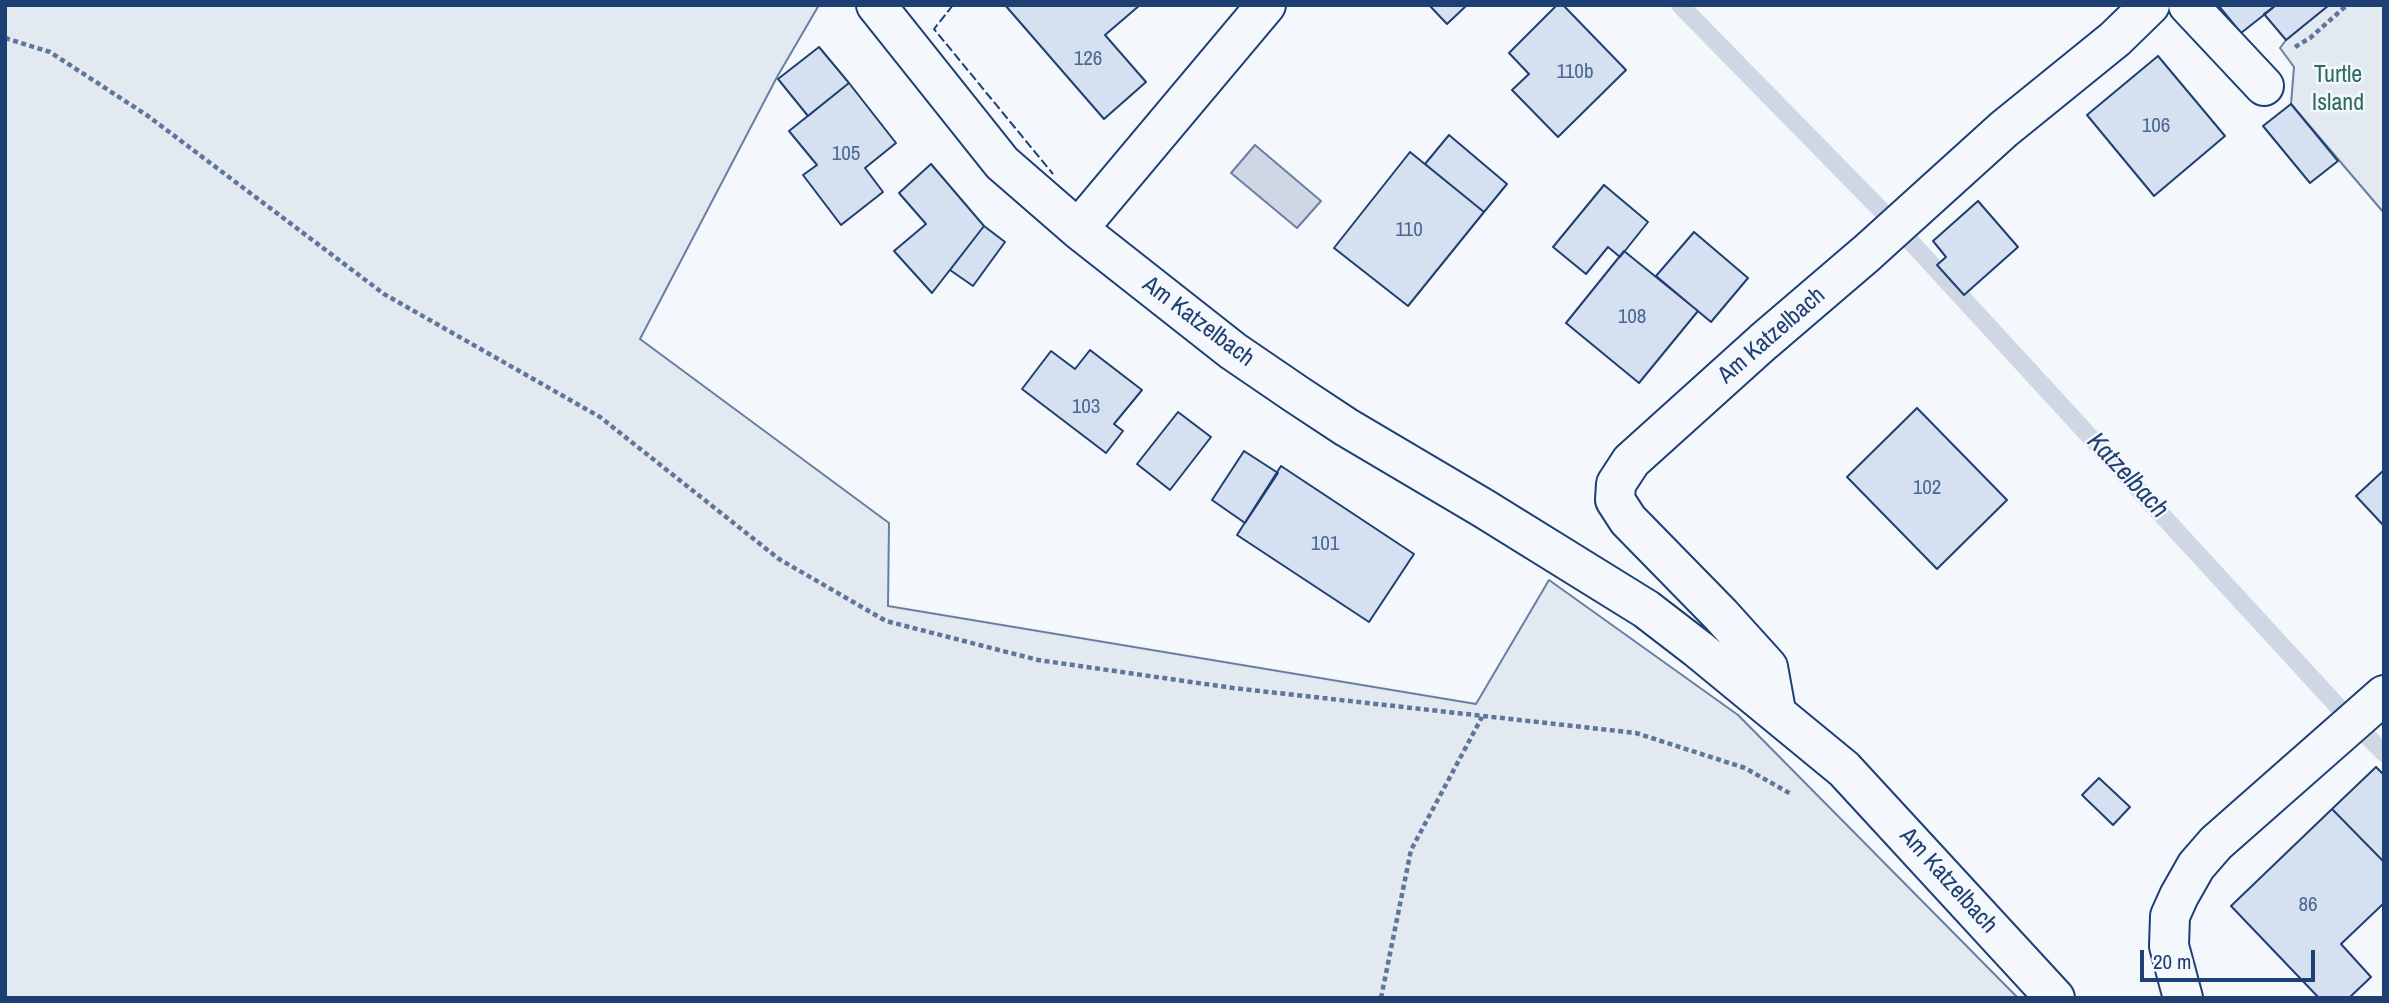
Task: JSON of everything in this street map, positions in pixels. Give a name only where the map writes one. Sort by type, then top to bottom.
[{"type":"street","name":"Am Katzelbach","points":[[876,5],[1002,163],[1079,229],[1233,351],[1346,427],[1646,609],[1776,711],[1844,769],[2055,998]]},
{"type":"street","points":[[1079,229],[1266,5]]},
{"type":"street","name":"Am Katzelbach","points":[[1776,711],[1768,667],[1628,520],[1615,500],[1616,484],[1631,461],[1753,351],[1867,253],[2004,129],[2115,39],[2150,5]]},
{"type":"street","points":[[2188,5],[2259,80]]},
{"type":"street","points":[[2183,998],[2169,946],[2170,916],[2196,866],[2216,843],[2384,695]]},
{"type":"path","points":[[2259,80],[2347,5]]},
{"type":"path","points":[[5,38],[50,52],[148,116],[384,294],[600,417],[779,559],[886,621],[1038,660],[1233,688],[1636,733],[1745,768],[1801,798]]},
{"type":"path","points":[[1381,998],[1411,850],[1482,717]]},
{"type":"green space","points":[[5,5],[819,5],[777,77],[640,339],[889,523],[888,606],[1476,704],[1549,580],[1738,715],[2018,998],[5,998]]},
{"type":"green space","name":"Turtle Island","points":[[2329,5],[2384,5],[2384,213],[2291,104],[2294,67],[2280,48]]},
{"type":"shaded area","points":[[1255,145],[1321,201],[1297,228],[1231,173]]},
{"type":"building","points":[[1005,5],[1140,5],[1105,35],[1146,82],[1104,119]]},
{"type":"building","points":[[1429,5],[1467,5],[1447,24]]},
{"type":"building","points":[[1557,5],[1563,5],[1626,70],[1558,137],[1512,90],[1529,74],[1509,53]]},
{"type":"building","points":[[2218,5],[2273,5],[2274,7],[2241,33]]},
{"type":"building","points":[[2276,5],[2329,5],[2286,40],[2264,14]]},
{"type":"building","points":[[819,47],[849,83],[808,116],[778,79]]},
{"type":"building","points":[[2158,56],[2225,136],[2154,196],[2087,115]]},
{"type":"building","points":[[849,83],[896,143],[865,168],[883,192],[841,225],[803,175],[817,165],[789,131]]},
{"type":"building","points":[[2291,104],[2338,161],[2310,183],[2263,126]]},
{"type":"building","points":[[1449,135],[1507,184],[1484,212],[1425,164]]},
{"type":"building","points":[[1410,152],[1484,212],[1408,306],[1334,248]]},
{"type":"building","points":[[931,164],[984,226],[932,293],[894,251],[926,224],[899,193]]},
{"type":"building","points":[[1604,185],[1648,222],[1620,257],[1608,247],[1586,274],[1553,247]]},
{"type":"building","points":[[1978,201],[2018,247],[1964,295],[1937,265],[1946,257],[1933,241]]},
{"type":"building","points":[[984,226],[1005,242],[973,286],[950,270]]},
{"type":"building","points":[[1694,232],[1748,278],[1711,322],[1656,276]]},
{"type":"building","points":[[1624,251],[1698,311],[1639,383],[1566,323]]},
{"type":"building","points":[[1090,350],[1142,390],[1114,424],[1123,431],[1106,453],[1022,389],[1051,351],[1075,369]]},
{"type":"building","points":[[1917,408],[2007,500],[1937,569],[1847,477]]},
{"type":"building","points":[[1178,412],[1211,437],[1170,490],[1137,464]]},
{"type":"building","points":[[1244,451],[1278,473],[1245,523],[1212,500]]},
{"type":"building","points":[[1281,466],[1414,554],[1369,622],[1237,535]]},
{"type":"building","points":[[2384,470],[2384,526],[2356,496]]},
{"type":"building","points":[[2376,767],[2384,775],[2384,862],[2332,809]]},
{"type":"building","points":[[2099,778],[2130,807],[2113,825],[2082,795]]},
{"type":"building","points":[[2332,809],[2384,862],[2384,903],[2341,944],[2371,977],[2349,998],[2319,998],[2231,906]]},
{"type":"waterway","name":"Katzelbach","points":[[1680,5],[1880,209]]},
{"type":"waterway","name":"Katzelbach","points":[[1911,242],[2342,711]]},
{"type":"waterway","name":"Katzelbach","points":[[2365,734],[2384,753]]},
{"type":"fence","points":[[953,5],[934,29],[1053,174]]}]
